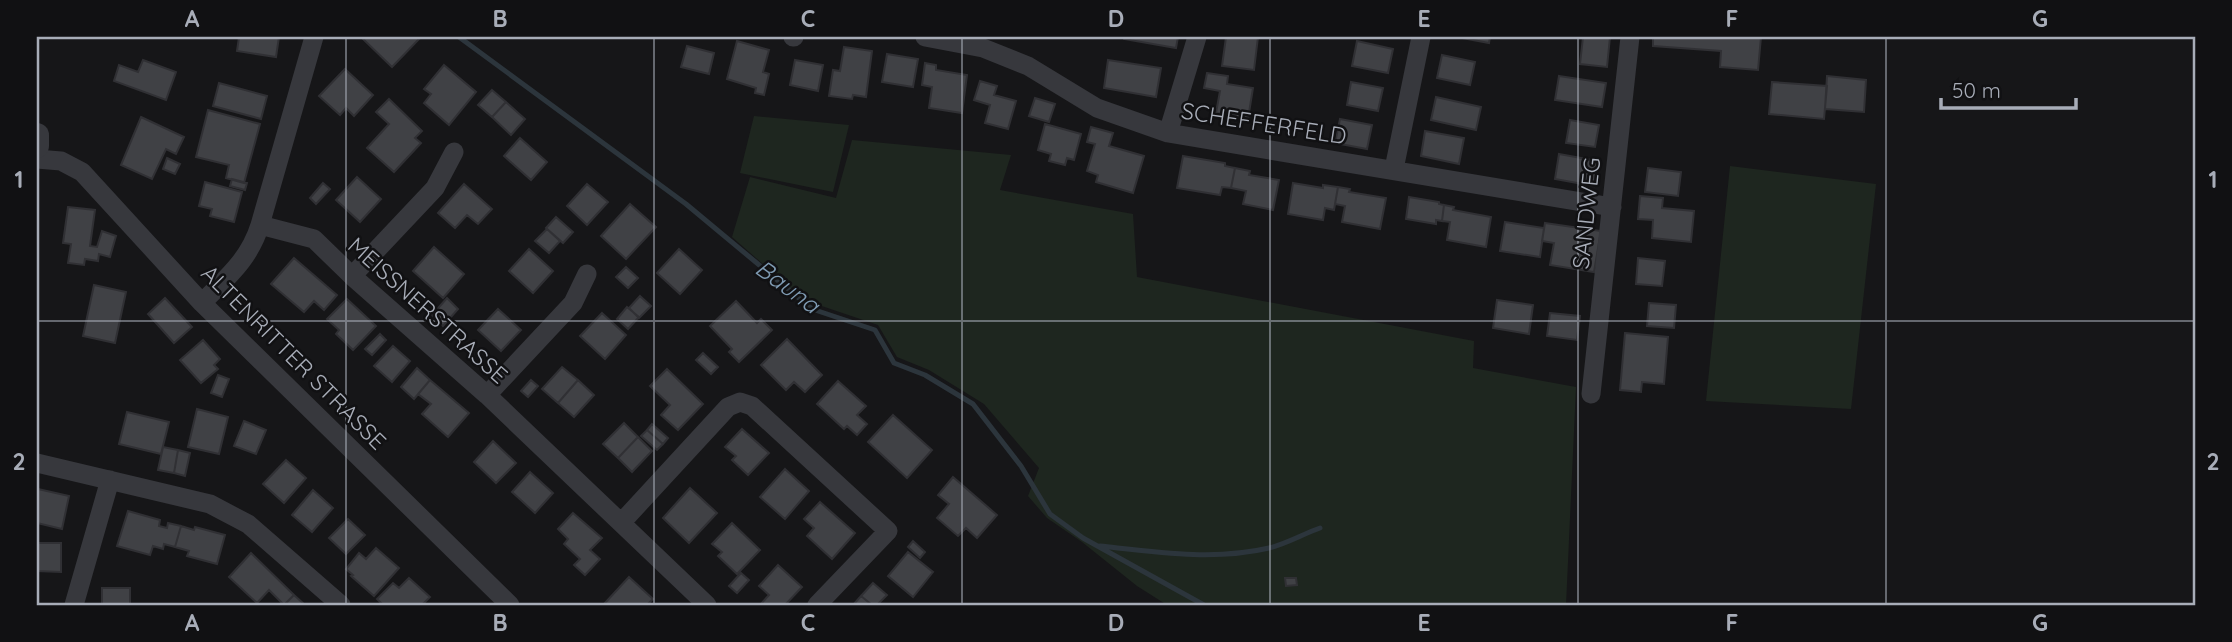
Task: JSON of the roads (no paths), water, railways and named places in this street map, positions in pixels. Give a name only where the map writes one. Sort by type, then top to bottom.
[{"type":"street","points":[[202,303],[245,258],[254,243],[314,37]]},
{"type":"street","name":"SCHEFFERFELD","points":[[925,37],[983,48],[1028,66],[1097,108],[1168,133],[1612,206]]},
{"type":"street","points":[[1168,133],[1197,37]]},
{"type":"street","points":[[1394,169],[1421,37]]},
{"type":"street","name":"SANDWEG","points":[[1591,394],[1630,37]]},
{"type":"street","points":[[37,135],[37,146]]},
{"type":"street","points":[[352,276],[435,188],[454,152]]},
{"type":"street","name":"ALTENRITTER STRASSE","points":[[37,159],[61,161],[82,172],[202,303],[510,605]]},
{"type":"street","name":"MEISSNERSTRASSE","points":[[260,225],[314,239],[487,395],[707,605]]},
{"type":"street","points":[[487,395],[573,303],[587,274]]},
{"type":"street","points":[[621,523],[728,407],[740,402],[752,406],[888,531],[817,605]]},
{"type":"street","points":[[37,463],[210,504],[248,524],[341,605]]},
{"type":"street","points":[[74,605],[110,480]]},
{"type":"waterway","name":"Bauna","points":[[459,37],[686,204],[812,309],[875,330],[894,363],[925,375],[973,404],[1021,466],[1050,514],[1083,538],[1204,605]]},
{"type":"waterway","points":[[1100,546],[1184,554],[1227,554],[1275,546],[1320,528]]}]
